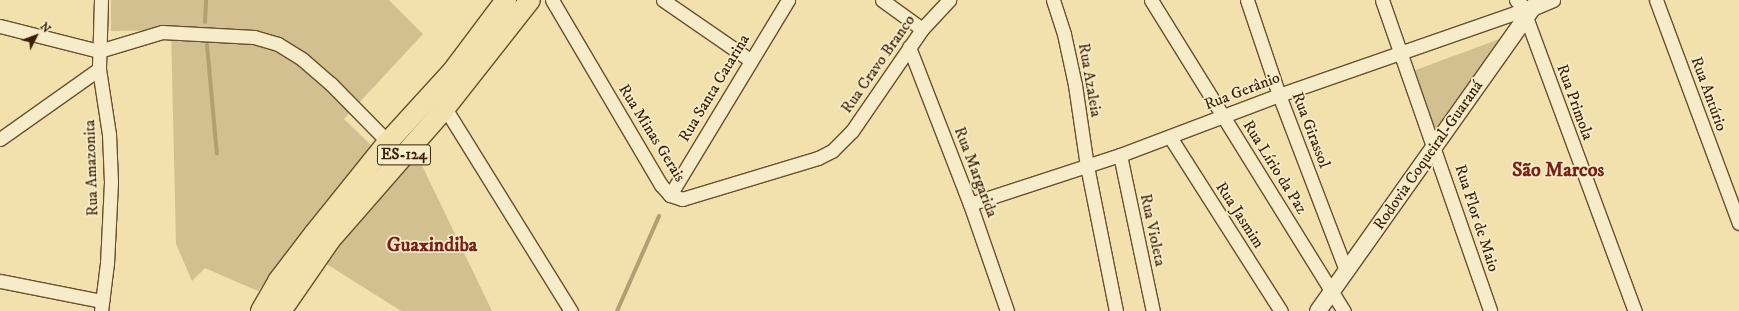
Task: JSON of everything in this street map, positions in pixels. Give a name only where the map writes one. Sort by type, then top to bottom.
[{"type":"main road","name":"ES-124","points":[[261,311],[283,275],[388,142],[452,72],[506,0]]},
{"type":"main road","name":"ES-124","points":[[281,311],[330,240],[445,108],[530,0]]},
{"type":"street","name":"Rua Amazonita","points":[[101,0],[99,69],[110,134],[111,182],[107,263],[102,306]]},
{"type":"street","name":"Rua Minas Gerais","points":[[552,0],[644,159],[670,195],[682,199],[818,158],[841,144],[852,130]]},
{"type":"street","points":[[663,0],[750,60]]},
{"type":"street","name":"Rua Santa Catarina","points":[[670,195],[750,60],[788,0]]},
{"type":"street","points":[[882,0],[922,29]]},
{"type":"street","name":"Rua Cravo Branco","points":[[852,130],[922,29],[949,0]]},
{"type":"street","name":"Rua Azaleia","points":[[1053,0],[1064,34],[1075,85],[1087,166]]},
{"type":"street","name":"Rua Lírio da Paz","points":[[1151,0],[1344,311]]},
{"type":"street","name":"Rua Girassol","points":[[1247,0],[1279,95],[1346,270]]},
{"type":"street","name":"Rua Flor de Maio","points":[[1382,0],[1435,144],[1490,311]]},
{"type":"street","points":[[1516,0],[1524,7],[1532,9],[1553,0]]},
{"type":"street","name":"Rua Antúrio","points":[[1656,0],[1739,223]]},
{"type":"street","name":"Rua Gerânio","points":[[970,204],[1120,155],[1279,95],[1509,14],[1532,9]]},
{"type":"street","name":"Rodovia Coqueiral-Guaraná","points":[[1318,311],[1532,9]]},
{"type":"street","name":"Rua Primola","points":[[1532,9],[1635,311]]},
{"type":"street","points":[[0,26],[99,51],[162,32],[238,35],[278,44],[302,59],[331,84],[388,142]]},
{"type":"street","name":"Rua Margarida","points":[[909,47],[970,204],[1007,311]]},
{"type":"street","points":[[0,139],[99,69]]},
{"type":"street","points":[[445,108],[571,311]]},
{"type":"street","name":"Rua Jasmim","points":[[1170,137],[1281,311]]},
{"type":"street","name":"Rua Violeta","points":[[1120,155],[1153,311]]},
{"type":"street","points":[[1087,166],[1116,311]]},
{"type":"street","points":[[0,281],[102,306]]},
{"type":"shaded area","points":[[111,0],[389,0],[423,34],[344,119],[373,147],[258,291],[205,268],[192,281],[176,244],[171,30],[111,31]]},
{"type":"shaded area","points":[[1505,37],[1436,140],[1413,71]]},
{"type":"shaded area","points":[[417,155],[492,311],[401,311],[325,263]]},
{"type":"waterway","points":[[205,22],[206,0]]},
{"type":"waterway","points":[[207,45],[217,154]]},
{"type":"waterway","points":[[617,311],[659,216]]},
{"type":"district","name":"São Marcos","points":[[1558,170]]},
{"type":"district","name":"Guaxindiba","points":[[432,245]]}]
